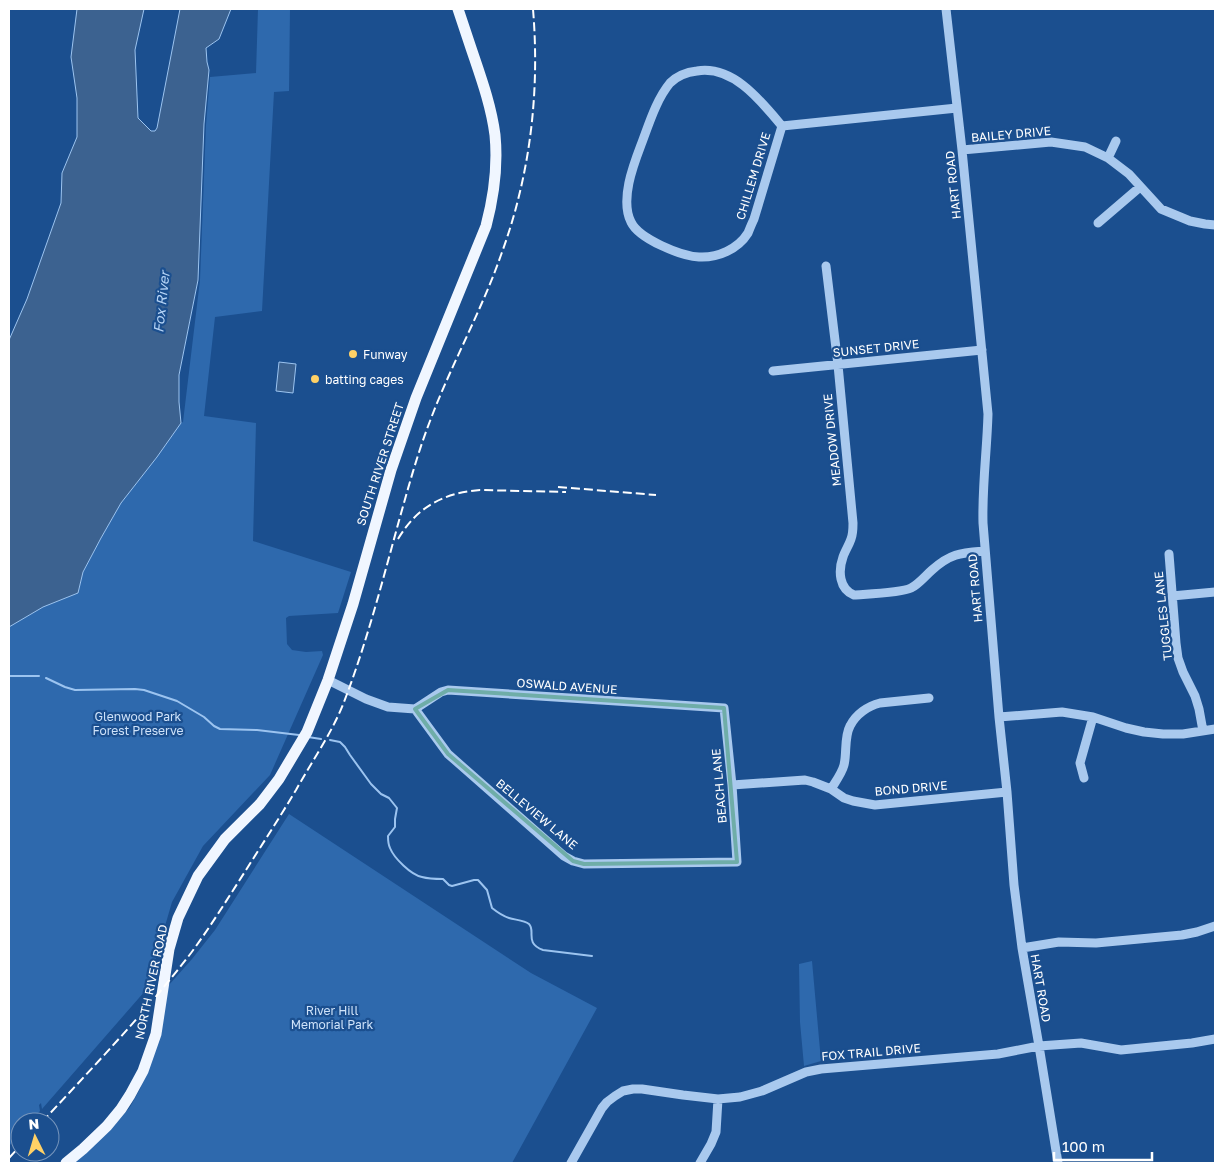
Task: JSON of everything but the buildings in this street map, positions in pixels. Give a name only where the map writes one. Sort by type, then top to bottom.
[{"type":"main road","name":"SOUTH RIVER STREET","points":[[260,804],[279,779],[307,732],[328,680],[353,604],[398,447],[431,359],[478,246],[491,207],[495,182],[496,153],[492,114],[458,9]]},
{"type":"main road","name":"NORTH RIVER ROAD","points":[[66,1163],[107,1126],[121,1109],[143,1071],[156,1034],[170,949],[178,918],[198,876],[225,839],[260,804]]},
{"type":"street","name":"HART ROAD","points":[[946,9],[988,414],[982,500],[1014,885],[1022,948],[1040,1046],[1058,1163]]},
{"type":"street","name":"CHILLEM DRIVE","points":[[702,70],[715,70],[730,76],[743,84],[782,126],[754,219],[747,233],[738,244],[726,252],[704,257],[686,256],[652,240],[636,229],[631,223],[627,212],[627,200],[632,173],[656,106],[672,81],[690,72],[702,70]]},
{"type":"street","name":"CHILLEM DRIVE","points":[[782,126],[957,108]]},
{"type":"street","points":[[1108,158],[1116,141]]},
{"type":"street","name":"BAILEY DRIVE","points":[[962,150],[1051,142],[1085,147],[1108,158],[1129,174],[1161,209],[1190,221],[1215,225]]},
{"type":"street","points":[[1098,223],[1140,187]]},
{"type":"street","name":"MEADOW DRIVE","points":[[826,266],[838,365],[853,531],[841,564],[842,587],[854,595],[907,589],[917,584],[940,563],[950,557],[961,553],[985,551]]},
{"type":"street","name":"SUNSET DRIVE","points":[[773,372],[982,350]]},
{"type":"street","name":"TUGGLES LANE","points":[[1169,554],[1178,658],[1197,702],[1203,731]]},
{"type":"street","points":[[1172,596],[1215,592]]},
{"type":"street","points":[[328,680],[366,699],[388,707],[415,709]]},
{"type":"street","name":"OSWALD AVENUE","points":[[415,709],[441,692],[448,690],[724,708]]},
{"type":"street","points":[[831,789],[843,768],[849,727],[858,715],[866,708],[880,703],[929,698]]},
{"type":"street","name":"BEACH LANE","points":[[724,708],[738,862]]},
{"type":"street","name":"BELLEVIEW LANE","points":[[415,709],[448,754],[564,856],[573,861],[584,864],[738,862]]},
{"type":"street","points":[[999,717],[1062,712],[1093,717],[1144,732],[1164,734],[1215,729]]},
{"type":"street","points":[[1084,778],[1080,763],[1093,717]]},
{"type":"street","name":"BOND DRIVE","points":[[732,785],[805,780],[831,789],[844,798],[875,805],[1007,792]]},
{"type":"street","points":[[1022,948],[1059,942],[1096,943],[1182,935],[1215,926]]},
{"type":"street","name":"FOX TRAIL DRIVE","points":[[571,1163],[602,1108],[624,1091],[633,1089],[718,1099],[740,1097],[762,1091],[806,1072],[821,1069],[998,1054],[1040,1046],[1081,1044],[1120,1050],[1192,1044],[1215,1039]]},
{"type":"street","points":[[700,1163],[712,1144],[716,1132],[718,1099]]},
{"type":"highlighted area","points":[[448,690],[724,708],[737,862],[584,864],[573,861],[448,754],[415,709]]},
{"type":"green space","name":"Glenwood Park Forest Preserve","points":[[258,9],[290,9],[289,91],[274,92],[262,311],[215,317],[204,416],[256,423],[253,541],[351,572],[338,613],[289,616],[286,618],[287,644],[292,650],[306,652],[322,651],[323,655],[270,775],[203,846],[172,902],[156,957],[152,983],[42,1109],[41,1103],[39,1105],[39,1112],[10,1112],[9,1146],[9,627],[43,607],[78,593],[83,572],[121,503],[183,422],[200,280],[206,125],[210,77],[256,73]]},
{"type":"green space","name":"River Hill Memorial Park","points":[[289,814],[531,973],[597,1008],[512,1163],[74,1163],[109,1131],[130,1107],[140,1089],[157,1045],[168,986],[215,930]]},
{"type":"green space","points":[[812,961],[821,1061],[804,1066],[800,1022],[799,964]]},
{"type":"water","name":"Fox River","points":[[77,9],[144,9],[135,50],[138,118],[151,131],[155,131],[180,9],[231,9],[219,39],[206,48],[209,70],[204,124],[198,280],[179,375],[181,423],[121,503],[83,572],[78,593],[43,607],[9,627],[9,340],[27,299],[61,203],[62,173],[77,137],[77,98],[71,57]]},
{"type":"water","points":[[279,362],[296,364],[293,393],[276,391]]},
{"type":"waterway","points":[[9,676],[39,676]]},
{"type":"waterway","points":[[46,678],[75,690],[144,690],[177,701],[220,729],[257,730],[299,735]]},
{"type":"waterway","points":[[308,737],[321,739]]},
{"type":"waterway","points":[[330,740],[340,742],[345,747],[371,784],[381,794],[389,798],[397,808],[395,827],[388,836],[388,844],[403,866],[418,876],[430,879],[443,879],[452,886],[478,880],[487,890],[492,908],[511,919],[529,924],[532,941],[537,947],[543,950],[592,956]]},
{"type":"railway","points":[[51,1112],[137,1018],[206,933],[284,810],[334,725],[344,702],[367,633],[410,481],[426,433],[438,400],[493,276],[511,225],[526,165],[534,103],[535,40],[533,9]]},
{"type":"railway","points":[[558,487],[656,495]]},
{"type":"railway","points":[[398,539],[405,528],[423,510],[454,494],[480,490],[566,492]]},
{"type":"place","name":"Funway","points":[[353,354]]},
{"type":"place","name":"batting cages","points":[[315,379]]}]
